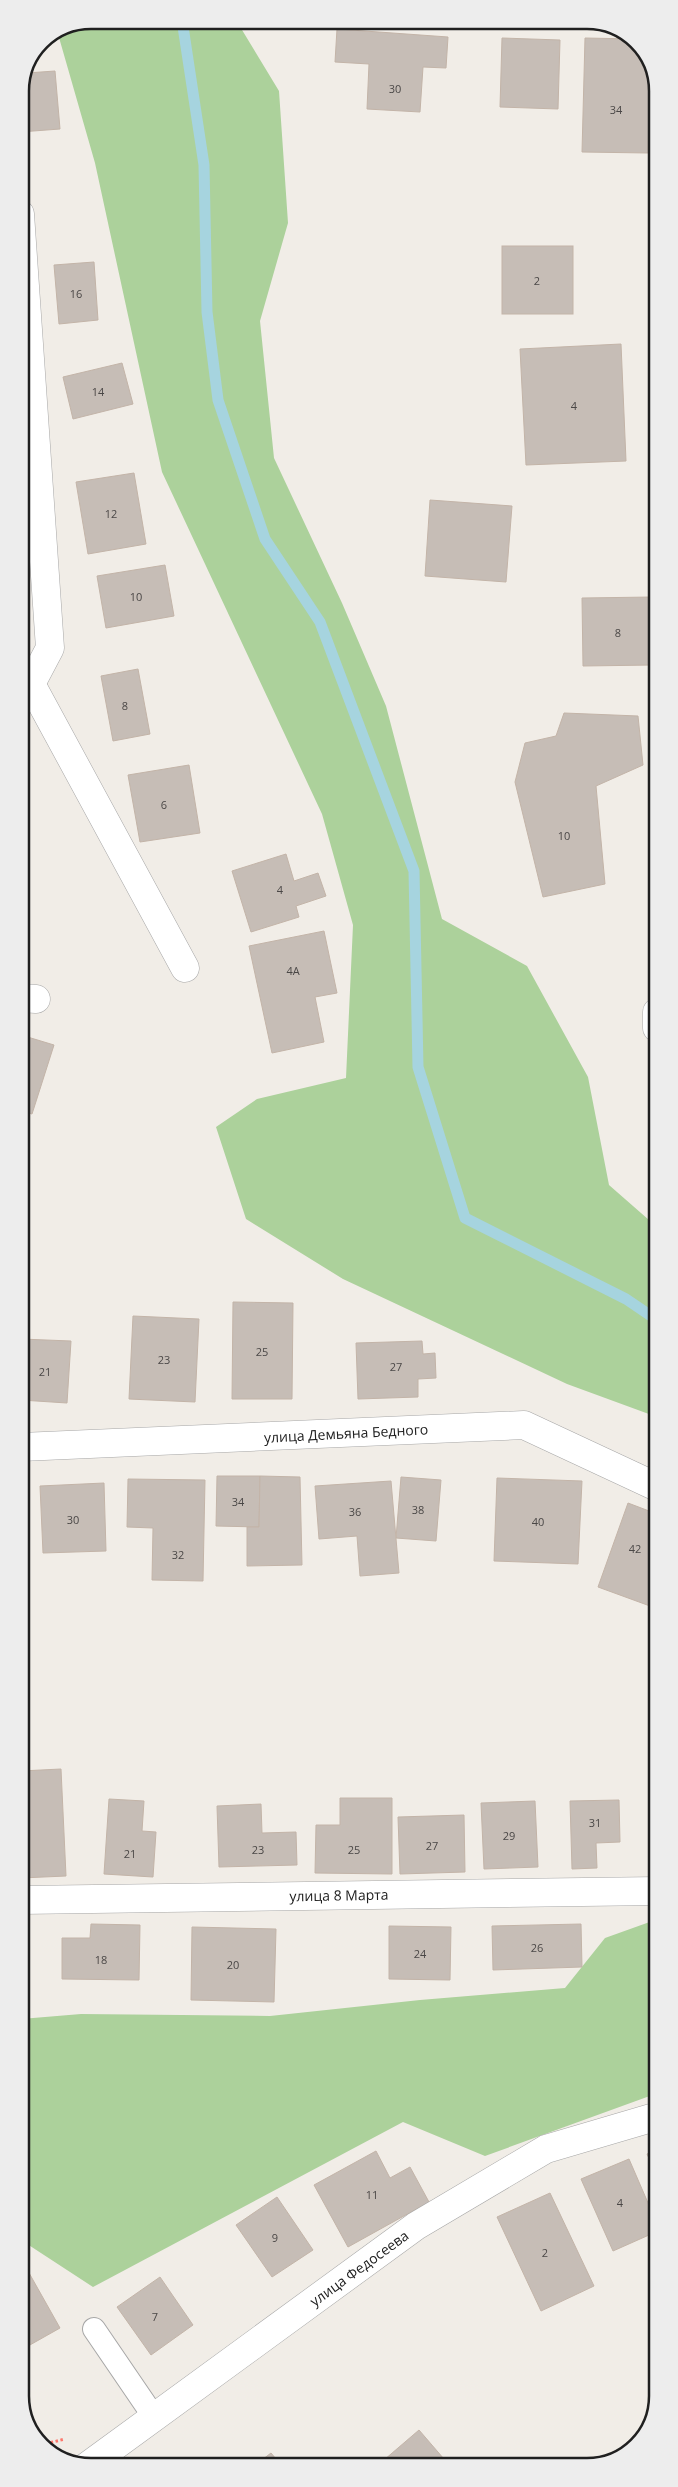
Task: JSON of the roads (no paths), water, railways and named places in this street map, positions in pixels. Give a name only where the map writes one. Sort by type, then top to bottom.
[{"type":"street","points":[[29,344],[50,648],[29,680]]},
{"type":"street","points":[[29,690],[185,968]]},
{"type":"street","name":"улица Демьяна Бедного","points":[[29,1447],[524,1424],[649,1484]]},
{"type":"street","name":"улица 8 Марта","points":[[29,1900],[649,1891]]},
{"type":"street","name":"улица Федосеева","points":[[105,2458],[154,2417],[432,2216],[546,2149],[649,2119]]},
{"type":"lane","points":[[94,2329],[154,2417]]},
{"type":"waterway","points":[[183,29],[204,165],[207,312],[218,400],[265,539],[320,622],[414,871],[418,1067],[465,1218],[626,1299],[649,1315]]}]
